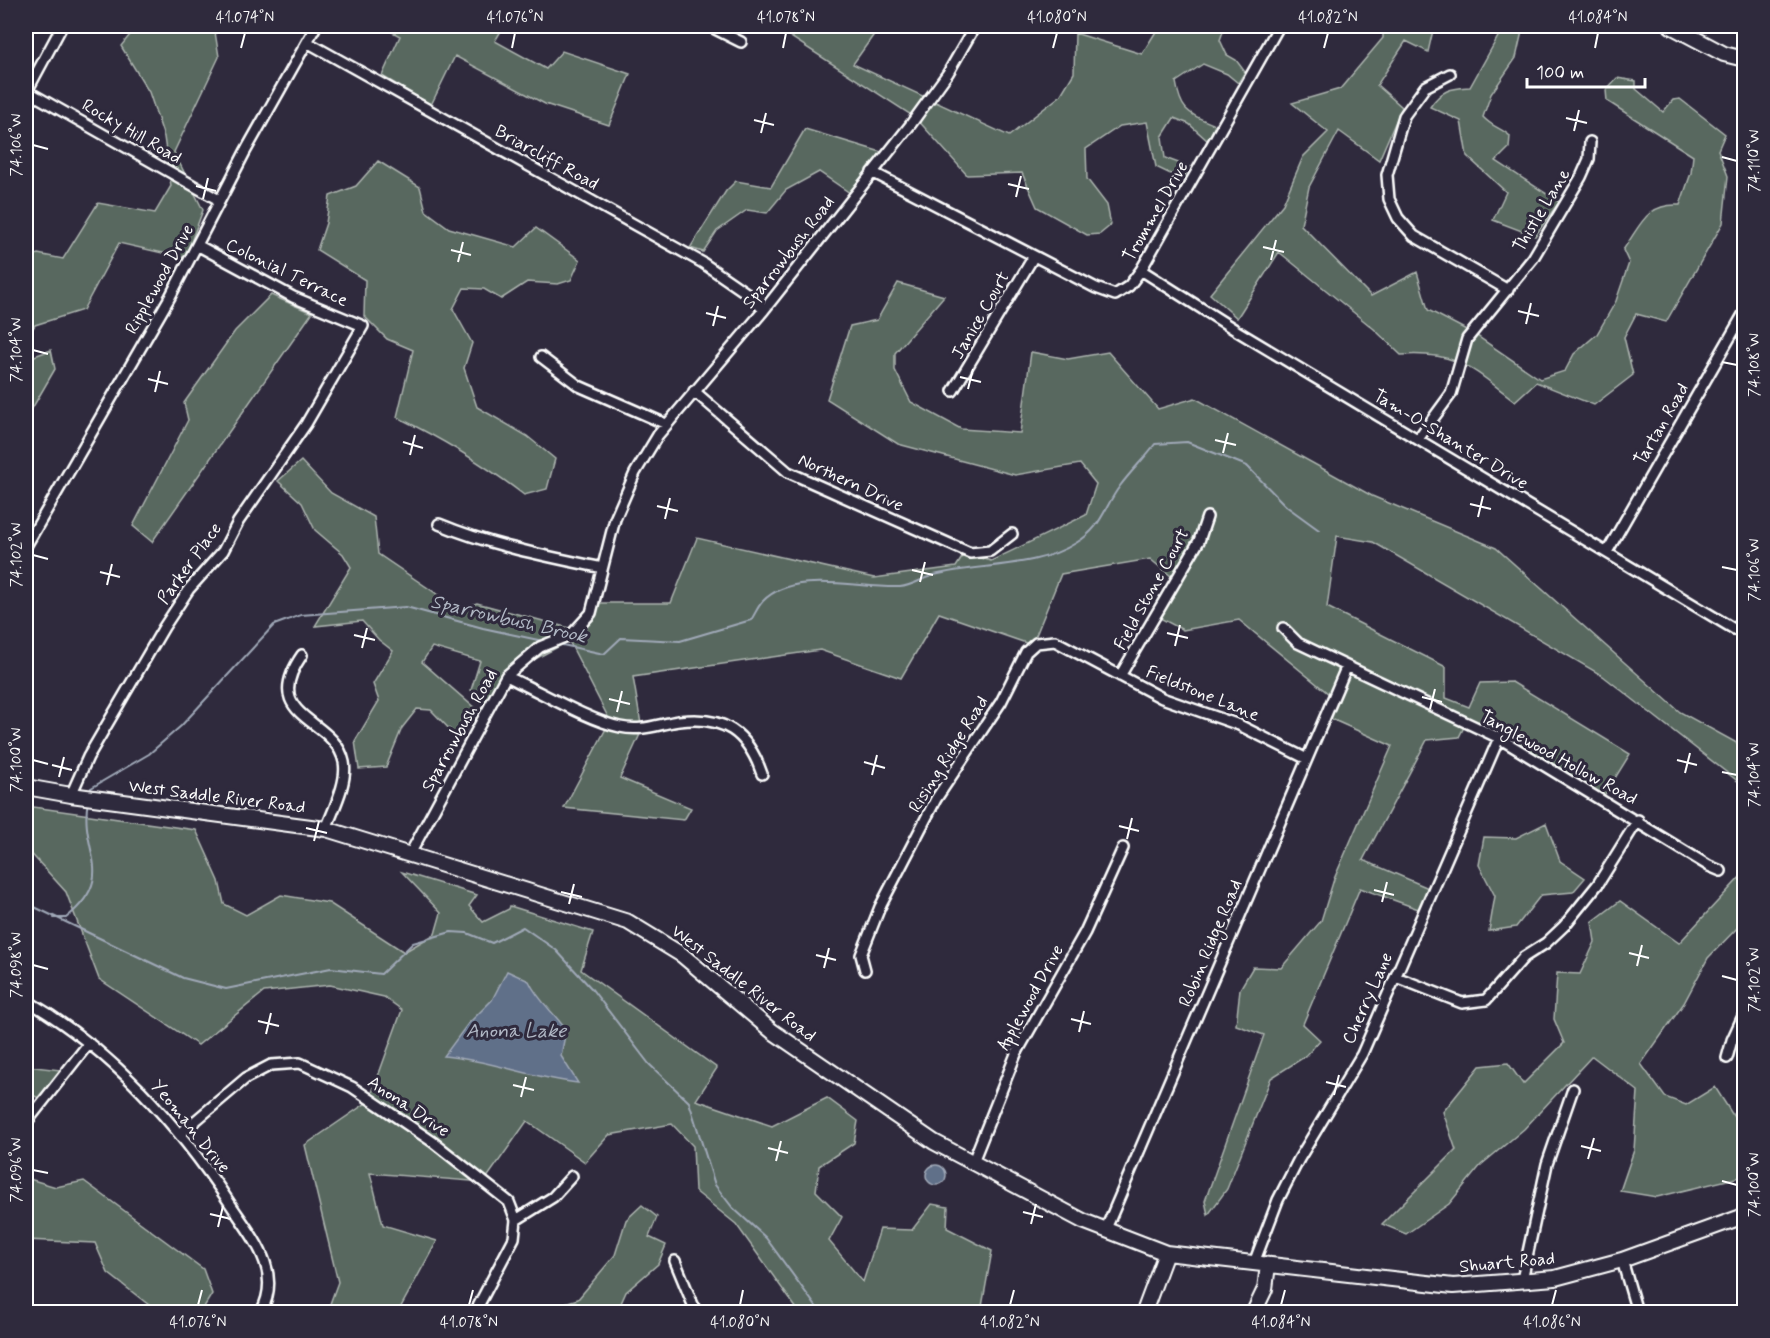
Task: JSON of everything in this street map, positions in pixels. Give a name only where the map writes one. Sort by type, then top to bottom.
[{"type":"street","points":[[26,92],[62,26]]},
{"type":"street","name":"Ripplewood Drive","points":[[26,546],[197,246],[219,200],[316,26]]},
{"type":"street","points":[[709,26],[741,42]]},
{"type":"street","name":"Sparrowbush Road","points":[[410,854],[506,676],[527,656],[580,627],[591,613],[624,496],[648,451],[666,424],[764,310],[872,172],[948,73],[975,26]]},
{"type":"street","name":"Trommel Drive","points":[[872,172],[1115,295],[1129,286],[1141,270],[1279,26]]},
{"type":"street","points":[[1671,26],[1729,56],[1744,58]]},
{"type":"street","name":"Briarcliff Road","points":[[307,42],[703,263],[748,294],[764,310]]},
{"type":"street","points":[[1450,74],[1425,87],[1404,116],[1387,175],[1389,199],[1398,218],[1414,236],[1508,290]]},
{"type":"street","name":"Rocky Hill Road","points":[[26,92],[219,200]]},
{"type":"street","name":"Thistle Lane","points":[[1418,439],[1451,394],[1462,350],[1470,333],[1533,258],[1581,177],[1589,159],[1590,142]]},
{"type":"street","name":"Colonial Terrace","points":[[197,246],[292,297],[363,326]]},
{"type":"street","name":"Janice Court","points":[[953,391],[1034,256]]},
{"type":"street","name":"Tam-O-Shanter Drive","points":[[1141,270],[1744,635]]},
{"type":"street","name":"Tartan Road","points":[[1607,552],[1744,313]]},
{"type":"street","name":"Parker Place","points":[[83,797],[88,757],[164,627],[189,589],[223,551],[260,487],[306,424],[363,326]]},
{"type":"street","points":[[540,357],[561,374],[595,394],[666,424]]},
{"type":"street","name":"Northern Drive","points":[[694,391],[788,472],[821,488],[970,553],[990,551],[1012,534]]},
{"type":"street","name":"Field Stone Court","points":[[1120,676],[1199,541],[1207,517]]},
{"type":"street","points":[[439,524],[506,548],[602,568]]},
{"type":"street","name":"Tanglewood Hollow Road","points":[[1283,628],[1299,644],[1498,738],[1638,820],[1709,866],[1721,871]]},
{"type":"street","name":"Rising Ridge Road","points":[[865,970],[861,955],[880,907],[936,799],[1001,702],[1026,652],[1036,642],[1055,642]]},
{"type":"street","name":"Fieldstone Lane","points":[[1055,642],[1162,698],[1258,733],[1307,759]]},
{"type":"street","points":[[302,655],[288,678],[290,695],[298,711],[336,745],[345,767],[326,829]]},
{"type":"street","name":"Robin Ridge Road","points":[[1105,1230],[1346,668]]},
{"type":"street","points":[[506,676],[618,727],[644,729],[680,721],[716,722],[739,733],[747,741],[762,774]]},
{"type":"street","name":"Cherry Lane","points":[[1254,1312],[1265,1289],[1261,1264],[1278,1200],[1299,1159],[1362,1054],[1498,738]]},
{"type":"street","name":"West Saddle River Road","points":[[26,787],[83,797],[326,829],[606,914],[650,934],[691,962],[772,1030],[907,1125],[972,1164],[1055,1208],[1166,1253],[1336,1271]]},
{"type":"street","points":[[1396,977],[1462,1003],[1478,1003],[1490,997],[1524,957],[1546,943],[1564,926],[1598,884],[1638,820]]},
{"type":"street","name":"Applewood Drive","points":[[972,1164],[1016,1054],[1085,932],[1123,848]]},
{"type":"street","name":"Yeoman Drive","points":[[26,1000],[89,1043],[135,1084],[180,1133],[262,1252],[269,1285],[261,1312]]},
{"type":"street","points":[[1727,1058],[1732,1040],[1744,1014]]},
{"type":"street","points":[[26,1123],[89,1043]]},
{"type":"street","name":"Anona Drive","points":[[180,1133],[260,1070],[280,1062],[300,1063],[352,1087],[433,1142],[503,1195],[516,1220]]},
{"type":"street","points":[[1522,1280],[1547,1164],[1573,1089]]},
{"type":"street","points":[[475,1312],[514,1238],[516,1220],[553,1197],[572,1176]]},
{"type":"street","name":"Shuart Road","points":[[1336,1271],[1454,1286],[1555,1278],[1622,1260],[1744,1216]]},
{"type":"street","points":[[1144,1312],[1166,1253]]},
{"type":"street","points":[[1622,1260],[1637,1312]]},
{"type":"street","points":[[675,1262],[693,1311]]},
{"type":"green space","points":[[137,26],[214,26],[219,57],[174,152],[203,210],[185,258],[119,243],[83,310],[35,325],[26,338],[26,259],[38,254],[63,259],[98,203],[155,213],[171,186],[164,137],[149,92],[121,46]]},
{"type":"green space","points":[[381,26],[504,26],[495,41],[546,69],[562,51],[630,74],[609,125],[545,104],[455,56],[431,105],[382,76],[400,36]]},
{"type":"green space","points":[[786,26],[880,26],[853,64],[1009,136],[1060,96],[1074,73],[1075,33],[1142,54],[1157,30],[1155,26],[1225,26],[1220,40],[1227,55],[1236,60],[1245,72],[1238,83],[1227,74],[1203,64],[1176,82],[1183,106],[1192,114],[1215,125],[1208,141],[1189,124],[1174,118],[1162,137],[1165,158],[1189,167],[1183,180],[1156,167],[1147,122],[1120,126],[1086,149],[1087,179],[1107,205],[1111,225],[1100,234],[1087,235],[1037,207],[1022,173],[967,175],[916,118],[783,32]]},
{"type":"green space","points":[[1380,26],[1434,26],[1428,52],[1406,41],[1377,85],[1402,107],[1379,160],[1339,131],[1309,187],[1301,225],[1371,296],[1417,272],[1428,310],[1474,334],[1540,379],[1565,371],[1574,354],[1597,334],[1616,301],[1629,263],[1623,250],[1640,224],[1652,212],[1669,205],[1680,205],[1691,173],[1693,156],[1607,101],[1606,90],[1617,78],[1636,81],[1636,89],[1663,112],[1673,100],[1680,99],[1725,134],[1718,150],[1728,176],[1723,223],[1666,322],[1636,314],[1624,337],[1633,375],[1594,405],[1536,382],[1515,401],[1475,371],[1451,359],[1437,356],[1401,355],[1374,329],[1279,252],[1237,318],[1210,294],[1283,204],[1303,157],[1328,132],[1292,103],[1340,89],[1383,38],[1383,28]]},
{"type":"green space","points":[[1504,26],[1523,27],[1516,58],[1491,94],[1483,117],[1510,136],[1509,148],[1496,161],[1559,202],[1535,236],[1493,220],[1506,192],[1467,156],[1461,121],[1430,107],[1442,93],[1470,87]]},
{"type":"green space","points":[[805,129],[881,152],[850,193],[819,172],[786,190],[767,213],[747,210],[717,231],[703,252],[690,248],[726,191],[736,181],[771,187]]},
{"type":"green space","points":[[378,161],[420,187],[426,211],[449,228],[516,247],[536,228],[580,260],[571,280],[558,284],[527,282],[501,299],[484,289],[464,288],[453,309],[472,343],[464,368],[477,407],[527,436],[555,459],[547,489],[524,495],[462,453],[397,417],[413,350],[387,339],[364,316],[365,280],[317,250],[326,223],[330,196],[356,186]]},
{"type":"green space","points":[[898,283],[944,296],[895,353],[895,370],[911,402],[961,429],[1020,433],[1031,352],[1068,359],[1108,352],[1158,409],[1195,398],[1372,496],[1496,548],[1680,712],[1744,747],[1744,786],[1603,676],[1373,542],[1337,536],[1327,607],[1446,667],[1446,698],[1469,707],[1480,683],[1512,682],[1630,754],[1602,799],[1465,725],[1459,737],[1427,740],[1363,860],[1433,890],[1424,911],[1360,888],[1303,1024],[1320,1040],[1306,1056],[1271,1078],[1227,1189],[1208,1215],[1205,1201],[1264,1035],[1236,1025],[1240,989],[1253,967],[1281,968],[1321,921],[1334,879],[1392,746],[1327,717],[1335,699],[1239,620],[1183,630],[1156,616],[1177,581],[1150,559],[1061,574],[1032,645],[939,613],[901,678],[820,650],[633,677],[642,730],[620,778],[691,808],[684,820],[564,808],[610,721],[569,641],[503,676],[488,707],[471,690],[480,661],[432,647],[422,662],[478,711],[459,739],[431,710],[417,709],[402,728],[386,767],[359,769],[355,741],[379,701],[373,684],[393,651],[379,640],[362,621],[315,626],[351,567],[343,554],[315,530],[302,503],[278,481],[301,461],[331,493],[374,517],[378,554],[459,609],[477,603],[580,631],[595,603],[671,603],[697,538],[874,578],[956,567],[965,553],[991,561],[1086,515],[1096,484],[1080,464],[1015,475],[898,444],[827,399],[850,326],[877,320]]},
{"type":"green space","points":[[271,295],[312,313],[152,542],[133,526],[188,420],[184,403],[235,331]]},
{"type":"green space","points":[[51,350],[55,369],[26,419],[26,359]]},
{"type":"green space","points":[[26,806],[196,830],[219,881],[224,904],[246,915],[281,895],[329,903],[404,952],[435,934],[441,913],[402,872],[477,895],[469,906],[483,922],[509,909],[510,906],[593,932],[581,970],[717,1068],[696,1100],[772,1126],[827,1098],[858,1121],[854,1143],[819,1166],[816,1191],[842,1217],[829,1241],[863,1282],[880,1229],[912,1230],[932,1204],[948,1207],[947,1228],[992,1251],[981,1312],[799,1312],[736,1224],[695,1191],[693,1146],[672,1124],[609,1135],[585,1162],[527,1121],[484,1182],[370,1173],[383,1225],[437,1241],[398,1312],[327,1312],[338,1282],[305,1145],[369,1101],[402,1010],[384,997],[330,985],[264,992],[198,1045],[99,979],[66,892],[26,848]]},
{"type":"green space","points":[[1546,823],[1560,861],[1585,878],[1573,892],[1541,895],[1516,927],[1489,931],[1495,896],[1479,865],[1484,837],[1516,838]]},
{"type":"green space","points":[[1744,873],[1744,921],[1708,958],[1684,1003],[1641,1064],[1665,1097],[1686,1105],[1715,1087],[1734,1117],[1744,1112],[1744,1176],[1657,1197],[1620,1191],[1634,1150],[1638,1091],[1592,1056],[1524,1129],[1481,1165],[1449,1204],[1406,1234],[1382,1224],[1456,1150],[1443,1112],[1480,1066],[1508,1063],[1523,1084],[1564,1043],[1554,1019],[1557,973],[1580,974],[1595,942],[1592,922],[1620,901],[1679,943]]},
{"type":"green space","points":[[26,1066],[61,1070],[41,1099],[26,1092]]},
{"type":"green space","points":[[26,1178],[56,1187],[84,1181],[203,1269],[212,1294],[201,1312],[158,1312],[108,1273],[95,1243],[26,1240]]},
{"type":"green space","points":[[642,1205],[657,1217],[649,1237],[666,1245],[658,1264],[626,1292],[617,1312],[550,1312],[551,1307],[578,1299],[615,1255],[626,1220]]},
{"type":"water","name":"Anona Lake","points":[[507,971],[529,981],[537,995],[566,1030],[561,1056],[578,1083],[478,1061],[444,1056],[467,1025],[492,1000]]},
{"type":"water","points":[[936,1165],[943,1168],[946,1175],[943,1182],[936,1185],[929,1182],[926,1175],[929,1168]]},
{"type":"waterway","name":"Sparrowbush Brook","points":[[558,644],[604,654],[621,638],[680,641],[751,620],[763,601],[776,591],[792,586],[828,583],[900,587],[952,571],[1043,557],[1076,543],[1092,531],[1120,486],[1155,444],[1187,442],[1247,466],[1286,506],[1319,530]]},
{"type":"waterway","name":"Sparrowbush Brook","points":[[90,793],[91,788],[149,754],[181,726],[274,625],[301,615],[406,607],[483,628],[543,641]]},
{"type":"waterway","name":"Sparrowbush Brook","points":[[54,918],[66,918],[82,902],[91,888],[94,862],[86,819],[88,801]]},
{"type":"waterway","points":[[26,903],[183,978],[226,989],[331,968],[381,974],[413,943],[451,932],[467,933],[492,943],[523,927],[556,950],[591,988],[649,1064],[689,1102],[715,1185],[732,1207],[766,1238],[820,1312]]}]
